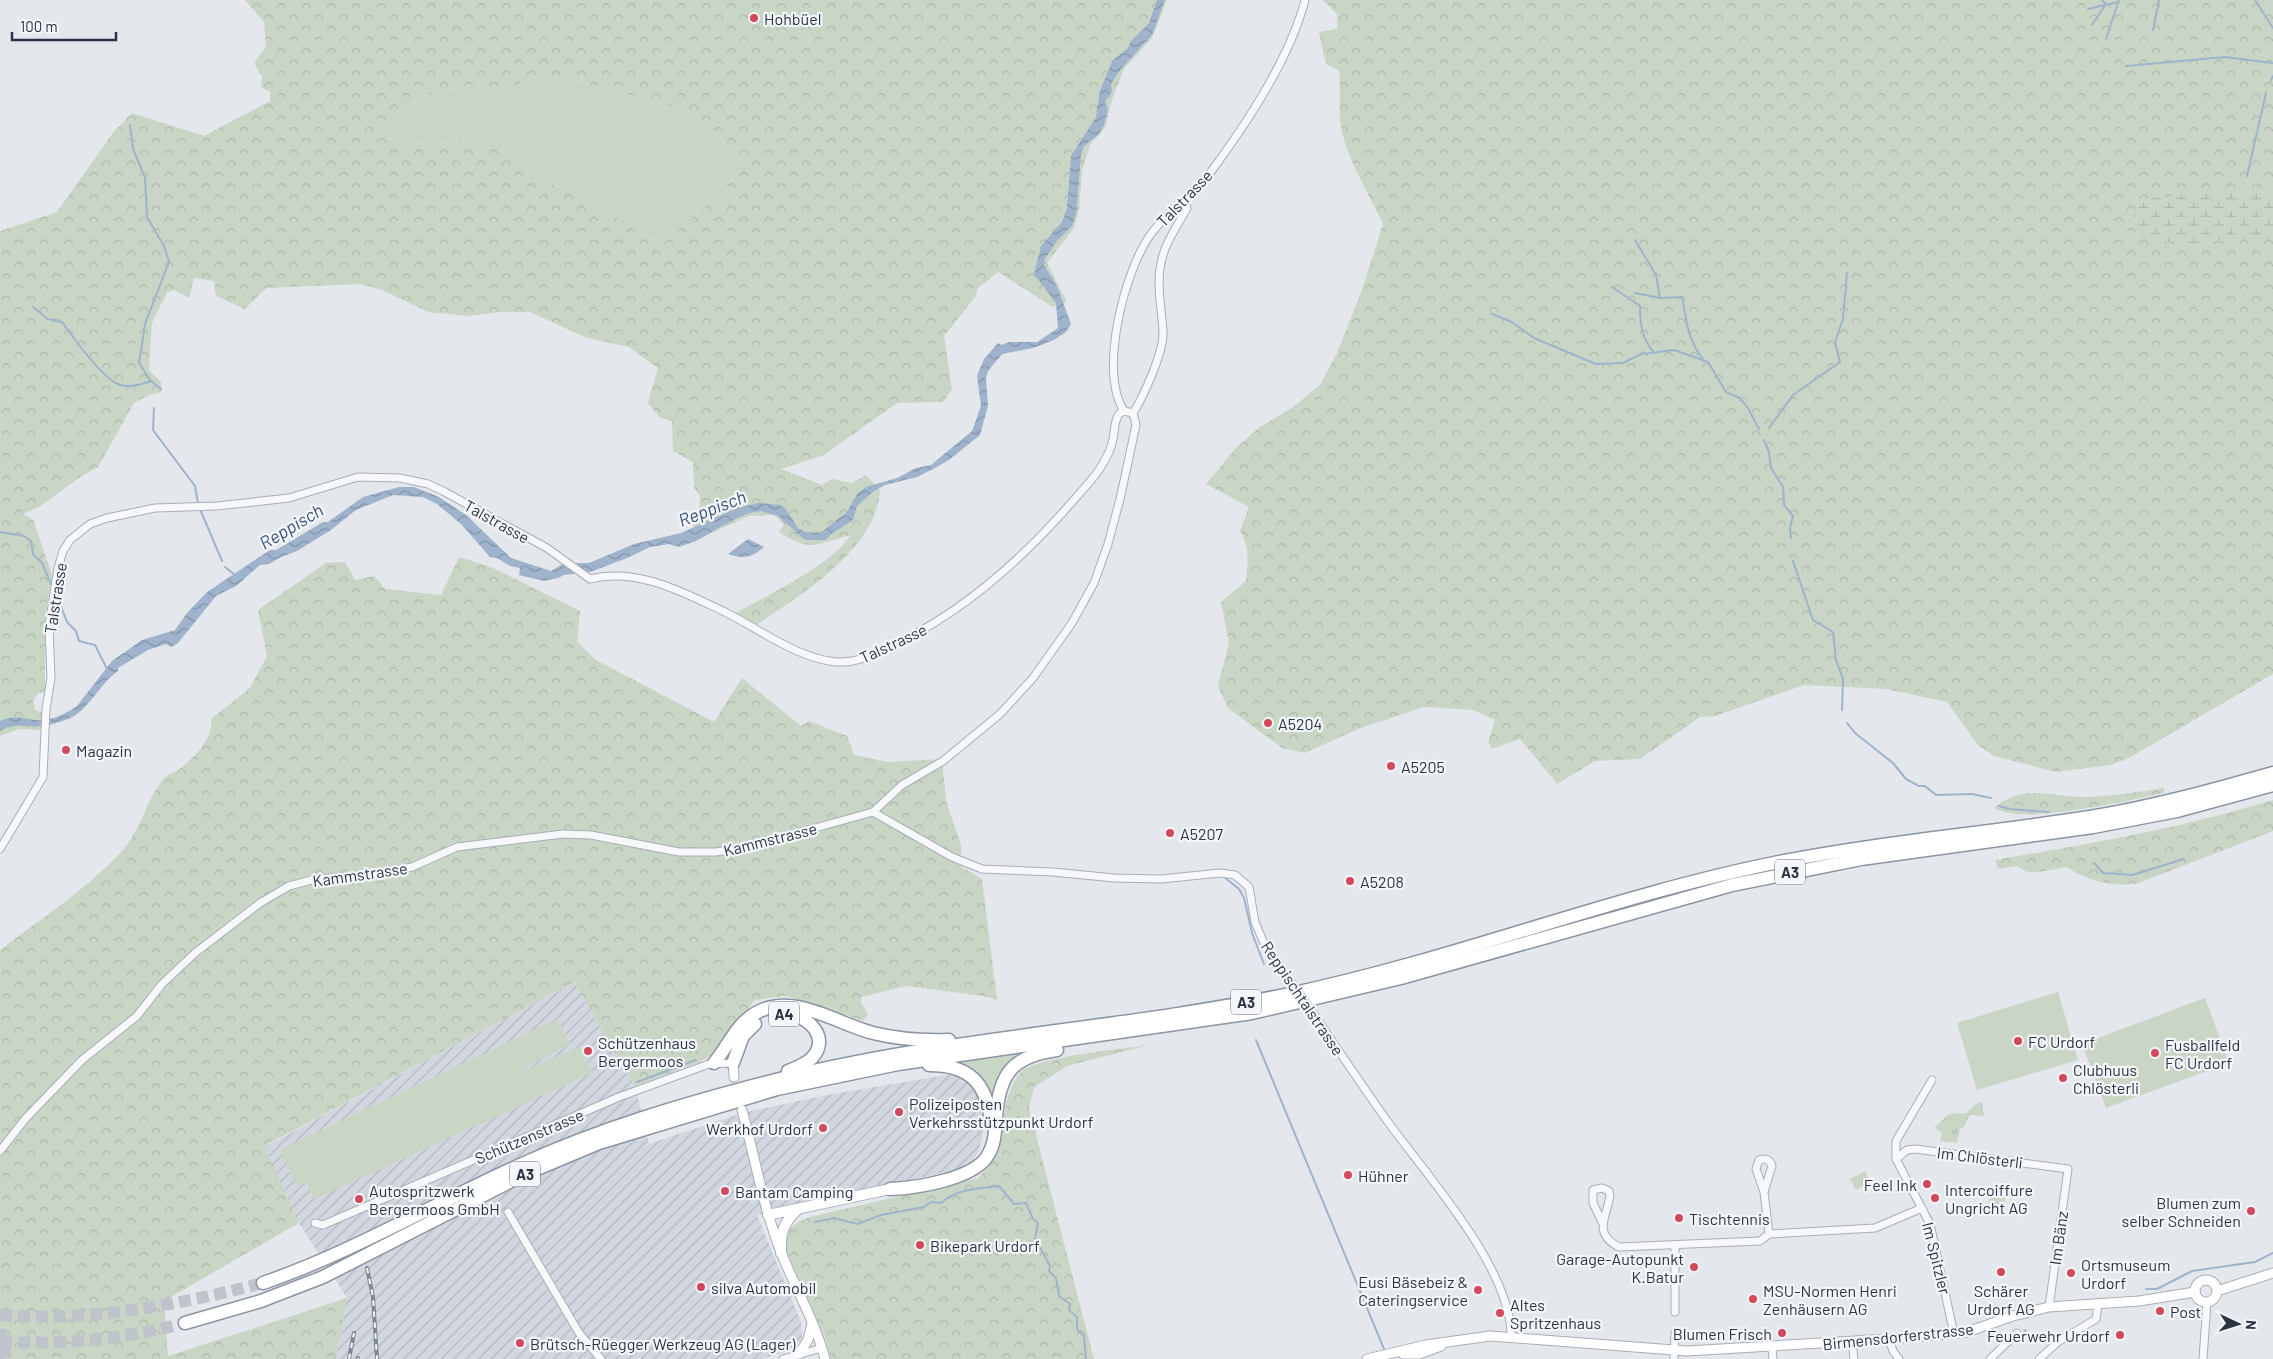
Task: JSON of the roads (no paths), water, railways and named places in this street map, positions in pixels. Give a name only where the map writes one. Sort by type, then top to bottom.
[{"type":"highway","name":"A3","points":[[263,1283],[351,1248],[487,1180],[560,1147],[633,1121],[765,1082],[889,1056],[1169,1016],[1314,989],[1446,955],[1620,901],[1776,863],[1861,848],[2102,815],[2174,800],[2273,773]]},
{"type":"highway","name":"A3","points":[[185,1323],[261,1302],[323,1277],[525,1174],[598,1143],[722,1104],[777,1089],[863,1070],[941,1057],[1108,1035],[1252,1013],[1339,994],[1448,965],[1675,899],[1778,874],[1861,859],[2102,826],[2177,811],[2273,785]]},
{"type":"highway","name":"A4","points":[[714,1063],[739,1028],[748,1019],[761,1011],[787,1006],[814,1012],[873,1033],[901,1038],[937,1040],[998,1035],[1016,1037]]},
{"type":"highway","name":"A4","points":[[733,1063],[744,1036],[756,1022],[784,1014],[801,1016],[808,1020],[817,1032],[816,1052],[804,1064],[765,1082]]},
{"type":"highway","points":[[733,1063],[731,1050],[739,1028]]},
{"type":"highway","points":[[890,1189],[957,1174],[973,1165],[988,1145],[992,1105],[1003,1080],[1007,1073],[1021,1061],[1044,1052],[1096,1045],[1108,1035]]},
{"type":"highway","points":[[863,1070],[890,1070],[928,1065],[952,1066],[974,1078],[992,1105]]},
{"type":"main road","points":[[733,1063],[734,1077]]},
{"type":"main road","points":[[742,1110],[768,1215],[781,1253],[812,1322],[825,1359]]},
{"type":"main road","points":[[768,1215],[890,1189]]},
{"type":"main road","points":[[781,1253],[781,1230],[788,1218],[799,1208]]},
{"type":"main road","points":[[2195,1292],[2199,1299],[2207,1302],[2214,1299],[2217,1291],[2273,1273]]},
{"type":"main road","name":"Birmensdorferstrasse","points":[[1367,1359],[1480,1337],[1512,1337],[1675,1355],[1889,1340],[1954,1334],[1975,1330],[2013,1316],[2048,1307],[2139,1301],[2195,1292],[2198,1284],[2205,1281],[2214,1284],[2217,1291]]},
{"type":"main road","points":[[799,1354],[808,1340],[812,1322]]},
{"type":"street","name":"Talstrasse","points":[[0,849],[42,781],[45,766],[46,715],[51,678],[49,625],[59,562],[67,545],[78,532],[103,519],[166,507],[214,506],[289,498],[347,479],[386,476],[416,481],[439,489],[564,559],[590,579],[619,575],[649,581],[702,602],[806,653],[830,661],[857,660],[910,638],[936,622],[1022,555],[1098,471],[1111,445],[1116,418],[1124,411],[1116,388],[1113,365],[1126,285],[1147,240],[1168,214],[1200,187],[1280,64],[1294,34],[1305,0]]},
{"type":"street","points":[[873,812],[902,785],[943,762],[1000,714],[1033,678],[1072,623],[1094,583],[1114,525],[1136,425],[1133,413],[1141,399],[1162,348],[1160,270],[1167,242],[1187,208],[1185,200]]},
{"type":"street","points":[[1124,411],[1133,413]]},
{"type":"street","name":"Reppischtalstrasse","points":[[873,812],[952,857],[982,869],[1053,872],[1114,878],[1161,879],[1220,873],[1235,874],[1249,887],[1255,922],[1263,942],[1388,1122],[1484,1254],[1510,1321],[1512,1337]]},
{"type":"street","name":"Kammstrasse","points":[[0,1151],[26,1118],[82,1060],[137,1016],[162,984],[195,953],[260,903],[290,886],[315,879],[372,875],[412,867],[457,847],[563,834],[592,835],[679,852],[716,852],[746,847],[873,812]]},
{"type":"street","name":"Schützenstrasse","points":[[315,1223],[323,1225],[620,1097],[714,1063],[733,1063]]},
{"type":"street","points":[[1896,1159],[1896,1141],[1932,1080]]},
{"type":"street","name":"Im Chlösterli","points":[[1896,1159],[1907,1150],[1915,1149],[2068,1169]]},
{"type":"street","name":"Im Spitzler","points":[[1896,1159],[1930,1224],[1954,1334]]},
{"type":"street","name":"Im Bänz","points":[[2048,1307],[2068,1169]]},
{"type":"street","points":[[1764,1192],[1769,1234]]},
{"type":"street","points":[[1602,1222],[1609,1240],[1619,1247],[1676,1245],[1760,1241],[1769,1234],[1876,1228],[1922,1208]]},
{"type":"street","points":[[508,1212],[579,1333],[601,1359]]},
{"type":"street","points":[[1675,1312],[1676,1245]]},
{"type":"street","points":[[2203,1359],[2207,1302]]},
{"type":"street","points":[[2039,1359],[2058,1342],[2096,1319],[2098,1305]]},
{"type":"street","points":[[1675,1333],[1675,1355]]},
{"type":"street","points":[[1990,1359],[2017,1333]]},
{"type":"street","points":[[1889,1340],[1892,1351],[1899,1359]]},
{"type":"street","points":[[1852,1342],[1854,1359]]},
{"type":"street","points":[[783,1359],[822,1348]]},
{"type":"street","points":[[1772,1348],[1773,1359]]},
{"type":"water","points":[[1157,0],[1165,0],[1152,35],[1121,69],[1111,84],[1112,91],[1105,102],[1108,109],[1104,125],[1099,134],[1084,146],[1081,155],[1076,215],[1072,226],[1057,241],[1045,259],[1044,265],[1057,286],[1071,324],[1066,332],[1054,340],[1033,348],[1002,354],[988,371],[986,378],[988,406],[980,435],[949,460],[935,468],[917,477],[885,485],[874,491],[857,506],[853,520],[830,535],[826,540],[805,540],[778,516],[761,511],[749,513],[696,541],[679,547],[669,544],[650,547],[590,572],[564,575],[544,581],[519,575],[520,568],[510,566],[497,558],[490,557],[461,524],[437,504],[423,497],[393,495],[356,510],[331,530],[297,551],[269,564],[260,565],[236,586],[216,596],[178,643],[171,647],[166,644],[148,650],[118,668],[118,671],[111,676],[75,716],[49,725],[15,726],[0,731],[0,721],[5,719],[52,719],[77,706],[112,661],[142,640],[175,630],[187,613],[207,592],[270,550],[276,550],[323,522],[328,522],[363,497],[399,487],[414,487],[439,497],[466,515],[511,558],[551,571],[564,563],[589,563],[634,544],[681,533],[737,508],[758,503],[780,505],[785,508],[798,528],[805,532],[820,533],[846,513],[858,493],[866,487],[897,478],[916,468],[931,465],[972,431],[981,406],[977,376],[984,359],[998,343],[1002,345],[1009,342],[1037,342],[1058,328],[1056,303],[1034,274],[1041,246],[1062,222],[1067,208],[1071,156],[1096,117],[1100,90],[1112,61],[1128,48],[1131,41],[1149,23]]},
{"type":"water","points":[[748,539],[764,547],[747,556],[739,557],[728,554]]},
{"type":"waterway","points":[[2092,25],[2106,4],[2102,0]]},
{"type":"waterway","points":[[2106,39],[2119,0]]},
{"type":"waterway","points":[[2153,30],[2159,0]]},
{"type":"waterway","points":[[2255,0],[2273,28]]},
{"type":"waterway","points":[[2088,9],[2118,2]]},
{"type":"waterway","points":[[2126,66],[2225,57],[2273,63]]},
{"type":"waterway","points":[[2271,80],[2273,76]]},
{"type":"waterway","points":[[2247,176],[2266,93]]},
{"type":"waterway","points":[[130,125],[133,149],[145,178],[147,217],[164,246],[169,262],[145,324],[139,363],[151,381],[161,389]]},
{"type":"waterway","points":[[1635,240],[1656,275],[1660,298],[1682,297],[1691,337],[1704,361]]},
{"type":"waterway","points":[[1769,428],[1793,395],[1840,362],[1835,342],[1843,319],[1847,273]]},
{"type":"waterway","points":[[1612,287],[1640,306],[1642,331],[1654,353]]},
{"type":"waterway","points":[[1635,293],[1660,298]]},
{"type":"waterway","points":[[33,307],[48,319],[62,322],[89,357],[113,381],[120,385],[128,386],[151,381]]},
{"type":"waterway","points":[[1492,314],[1512,322],[1534,338],[1596,364],[1623,363],[1641,354],[1674,350],[1708,362],[1726,392],[1740,398],[1748,408],[1759,429]]},
{"type":"waterway","points":[[154,408],[153,430],[195,486],[198,503]]},
{"type":"waterway","points":[[1764,440],[1769,452],[1771,468],[1783,487],[1784,505],[1793,516],[1790,528],[1791,538]]},
{"type":"waterway","points":[[200,509],[222,561]]},
{"type":"waterway","points":[[0,532],[24,536],[31,541],[33,554],[42,563],[51,584]]},
{"type":"waterway","points":[[1793,561],[1813,620],[1833,632],[1836,660],[1843,679],[1842,710]]},
{"type":"waterway","points":[[225,567],[235,575]]},
{"type":"waterway","points":[[58,599],[67,622],[76,631],[79,641],[95,645],[107,669]]},
{"type":"waterway","points":[[1847,723],[1855,733],[1893,763],[1906,779],[1919,786],[1925,786],[1936,795],[1972,794],[1991,798]]},
{"type":"waterway","points":[[1999,806],[2009,809],[2049,812]]},
{"type":"waterway","points":[[2094,863],[2103,873],[2132,875],[2184,859]]},
{"type":"waterway","points":[[1224,877],[1239,889],[1244,898],[1252,933],[1264,964]]},
{"type":"waterway","points":[[1256,1040],[1384,1349]]},
{"type":"waterway","points":[[637,1082],[696,1060]]},
{"type":"waterway","points":[[815,1222],[834,1218],[857,1224],[881,1215],[924,1207],[931,1202],[941,1203],[947,1198],[968,1190],[999,1186],[1014,1204],[1026,1203],[1033,1219],[1038,1223],[1035,1238],[1050,1266],[1049,1271],[1056,1278],[1059,1296],[1070,1304],[1069,1310],[1077,1317],[1077,1329],[1084,1336],[1086,1359]]},
{"type":"waterway","points":[[2146,1289],[2157,1289],[2192,1271],[2255,1262],[2273,1253]]},
{"type":"waterway","points":[[2004,1350],[2026,1330]]},
{"type":"tunnel","points":[[0,1315],[67,1316],[133,1310],[166,1305],[263,1283]]},
{"type":"tunnel","points":[[0,1342],[47,1343],[93,1340],[162,1329],[185,1323]]},
{"type":"tunnel","points":[[0,1329],[6,1359]]},
{"type":"railway","points":[[367,1268],[373,1297],[377,1359]]},
{"type":"railway","points":[[349,1359],[354,1333]]},
{"type":"place","name":"Hohbüel","points":[[754,18]]},
{"type":"place","name":"A5204","points":[[1268,723]]},
{"type":"place","name":"Magazin","points":[[66,750]]},
{"type":"place","name":"A5205","points":[[1391,766]]},
{"type":"place","name":"A5207","points":[[1170,833]]},
{"type":"place","name":"A5208","points":[[1350,881]]},
{"type":"place","name":"FC Urdorf","points":[[2018,1041]]},
{"type":"place","name":"Schützenhaus Bergermoos","points":[[588,1051]]},
{"type":"place","name":"Fusballfeld FC Urdorf","points":[[2155,1053]]},
{"type":"place","name":"Clubhuus Chlösterli","points":[[2063,1078]]},
{"type":"place","name":"Polizeiposten Verkehrsstützpunkt Urdorf","points":[[899,1112]]},
{"type":"place","name":"Werkhof Urdorf","points":[[823,1128]]},
{"type":"place","name":"Hühner","points":[[1348,1175]]},
{"type":"place","name":"Feel Ink","points":[[1927,1184]]},
{"type":"place","name":"Bantam Camping","points":[[725,1191]]},
{"type":"place","name":"Intercoiffure Ungricht AG","points":[[1935,1198]]},
{"type":"place","name":"Autospritzwerk Bergermoos GmbH","points":[[359,1199]]},
{"type":"place","name":"Blumen zum selber Schneiden","points":[[2251,1211]]},
{"type":"place","name":"Tischtennis","points":[[1679,1218]]},
{"type":"place","name":"Bikepark Urdorf","points":[[920,1245]]},
{"type":"place","name":"Garage-Autopunkt K.Batur","points":[[1694,1267]]},
{"type":"place","name":"Schärer Urdorf AG","points":[[2001,1272]]},
{"type":"place","name":"Ortsmuseum Urdorf","points":[[2071,1273]]},
{"type":"place","name":"silva Automobil","points":[[701,1287]]},
{"type":"place","name":"Eusi Bäsebeiz & Cateringservice","points":[[1478,1290]]},
{"type":"place","name":"MSU-Normen Henri Zenhäusern AG","points":[[1753,1299]]},
{"type":"place","name":"Post","points":[[2160,1311]]},
{"type":"place","name":"Altes Spritzenhaus","points":[[1500,1313]]},
{"type":"place","name":"Blumen Frisch","points":[[1782,1333]]},
{"type":"place","name":"Feuerwehr Urdorf","points":[[2120,1335]]},
{"type":"place","name":"Brütsch-Rüegger Werkzeug AG (Lager)","points":[[520,1343]]},
{"type":"water label","name":"Reppisch","points":[[712,508]]},
{"type":"water label","name":"Reppisch","points":[[291,526]]}]
